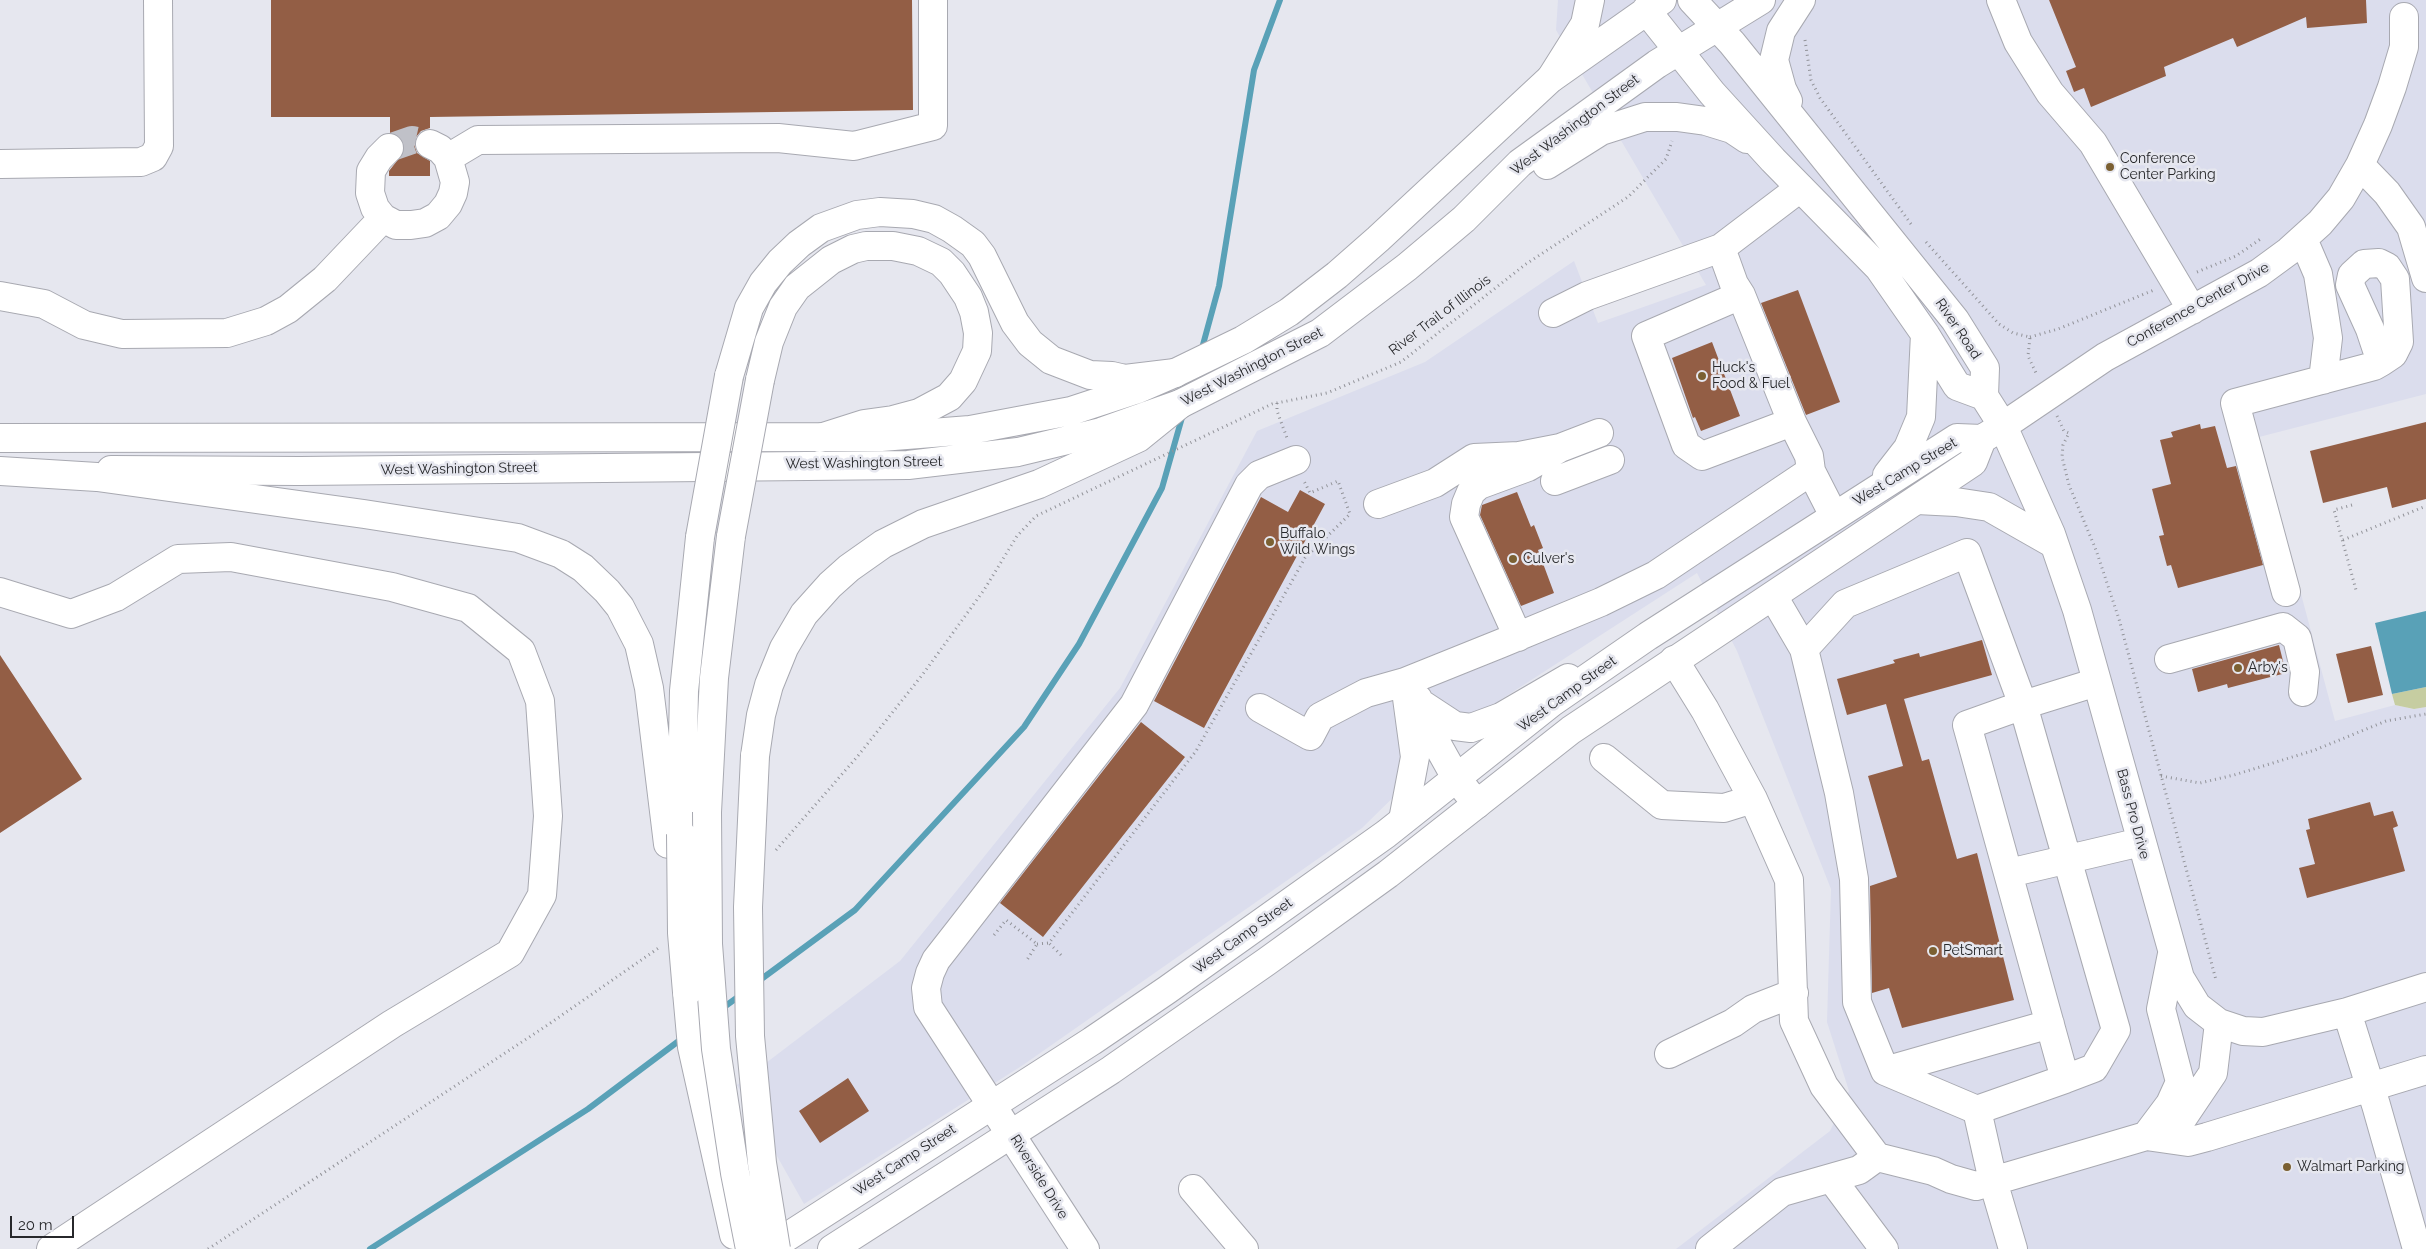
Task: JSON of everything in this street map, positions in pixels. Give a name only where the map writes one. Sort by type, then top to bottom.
[{"type":"main road","points":[[0,164],[141,162],[153,157],[159,146],[158,0]]},
{"type":"main road","points":[[389,148],[379,158],[372,171],[370,193],[375,208],[383,218],[396,225],[411,225],[424,223],[438,216],[448,204],[455,182],[439,151],[478,140],[778,138],[854,146],[932,126],[933,0]]},
{"type":"main road","points":[[1550,79],[1586,24],[1590,0]]},
{"type":"main road","name":"West Washington Street","points":[[0,470],[300,471],[908,465],[1018,452],[1101,432],[1180,404],[1320,333],[1357,307],[1464,219],[1520,163],[1608,98],[1673,45],[1705,13],[1761,0]]},
{"type":"main road","points":[[1801,0],[1781,32],[1774,60],[1782,89],[1803,129],[1817,150]]},
{"type":"main road","points":[[2001,0],[2018,42],[2050,93],[2092,143],[2192,310]]},
{"type":"main road","points":[[1648,3],[1673,45],[1712,93],[1773,160],[1879,268],[1925,334],[1956,386],[1984,396]]},
{"type":"main road","name":"West Washington Street","points":[[0,438],[820,438],[928,434],[970,430],[1071,411],[1125,379],[1175,373],[1243,340],[1289,312],[1337,275],[1378,239],[1550,79],[1648,3]]},
{"type":"main road","name":"River Road","points":[[1705,13],[1955,320],[1984,368],[1984,396]]},
{"type":"main road","name":"Conference Center Drive","points":[[1992,432],[2105,357],[2259,273],[2320,224],[2341,198],[2360,165],[2378,125],[2404,47],[2404,17]]},
{"type":"main road","points":[[1464,219],[1601,131],[1645,117],[1677,117],[1706,121],[1732,129],[1773,160]]},
{"type":"main road","points":[[2360,165],[2419,226],[2426,278]]},
{"type":"main road","points":[[1553,313],[1587,296],[1722,248],[1800,188]]},
{"type":"main road","name":"West Washington Street","points":[[674,839],[684,691],[700,537],[729,376],[749,308],[763,283],[780,262],[798,244],[821,228],[857,215],[880,212],[913,214],[934,219],[973,244],[982,256],[1015,322],[1038,351],[1050,360],[1075,371],[1090,375],[1110,388]]},
{"type":"main road","points":[[0,296],[44,304],[84,325],[122,334],[227,333],[266,321],[288,309],[326,279],[383,218]]},
{"type":"main road","points":[[2303,239],[2318,274],[2328,338],[2322,380]]},
{"type":"main road","points":[[750,1249],[733,1164],[716,1049],[708,935],[708,812],[714,678],[731,536],[760,380],[769,342],[783,307],[797,287],[831,260],[853,249],[866,246],[893,246],[918,251],[941,262],[952,273],[968,297],[974,312],[978,333],[977,351],[963,381],[949,397],[919,413],[893,420],[864,424],[820,438]]},
{"type":"main road","points":[[1722,248],[1734,284],[1742,295],[1792,422],[1808,456],[1811,471],[1834,516]]},
{"type":"main road","points":[[1742,295],[1646,336],[1686,444],[1702,456],[1792,422]]},
{"type":"main road","points":[[1874,490],[1896,465],[1917,428],[1923,400],[1925,334]]},
{"type":"main road","points":[[2286,592],[2235,402],[2374,366],[2381,362]]},
{"type":"main road","name":"Bass Pro Drive","points":[[1984,396],[1992,432],[2054,544],[2077,610],[2180,978],[2197,1006],[2219,1022],[2242,1031],[2263,1032],[2347,1012],[2426,987]]},
{"type":"main road","points":[[776,1249],[762,1163],[750,1036],[748,908],[755,756],[761,715],[769,686],[784,648],[804,614],[830,585],[849,568],[883,544],[924,524],[1039,484],[1138,438],[1180,404]]},
{"type":"main road","name":"West Camp Street","points":[[768,1249],[993,1105],[1160,994],[1403,820],[1550,703],[1672,620],[1957,438],[1992,432]]},
{"type":"main road","name":"West Camp Street","points":[[832,1249],[1111,1070],[1266,962],[1388,874],[1571,730],[1973,462],[1992,432]]},
{"type":"main road","points":[[1464,516],[1471,492],[1479,485],[1528,467],[1560,448],[1599,433]]},
{"type":"main road","points":[[1518,637],[1464,516],[1457,494],[1460,482],[1470,470],[1519,456],[1560,448]]},
{"type":"main road","points":[[1378,504],[1436,483],[1474,458],[1519,456]]},
{"type":"main road","name":"Riverside Drive","points":[[1085,1249],[928,1007],[926,988],[930,973],[956,934],[1134,705],[1250,485],[1259,475],[1296,460]]},
{"type":"main road","points":[[1555,481],[1610,460]]},
{"type":"main road","points":[[0,470],[97,477],[401,519],[518,538],[561,554],[584,568],[607,591],[623,612],[639,644],[649,688],[674,839],[692,1047],[737,1249]]},
{"type":"main road","points":[[1260,708],[1310,736],[1320,717],[1366,693],[1413,692],[1518,637],[1601,602],[1656,575],[1811,471]]},
{"type":"main road","points":[[1917,500],[1956,502],[1989,507],[2054,544]]},
{"type":"main road","points":[[1773,596],[1804,648],[1839,793],[1854,879],[1857,1002],[1885,1071],[1977,1110],[2094,1068],[2116,1030],[2023,705],[1967,553],[1845,604],[1804,648]]},
{"type":"main road","points":[[0,592],[71,614],[116,598],[178,559],[231,558],[392,587],[468,608],[521,651],[540,701],[548,816],[542,895],[510,953],[385,1029],[51,1249]]},
{"type":"main road","points":[[2169,659],[2283,628],[2297,638],[2304,672],[2303,692]]},
{"type":"main road","points":[[1674,660],[1705,710],[1753,799],[1789,880],[1794,1021],[1824,1086],[1877,1157],[1933,1171],[1951,1179],[1976,1186],[2158,1136],[2188,1142],[2207,1138],[2426,1070]]},
{"type":"main road","points":[[1413,692],[1455,726],[1471,728],[1501,717],[1575,674],[1596,672]]},
{"type":"main road","points":[[2065,1079],[1967,725],[2097,682]]},
{"type":"main road","points":[[1413,692],[1436,744],[1456,778],[1477,804]]},
{"type":"main road","points":[[1403,820],[1415,757],[1413,692]]},
{"type":"main road","points":[[1604,758],[1662,805],[1724,808],[1753,799]]},
{"type":"main road","points":[[2009,873],[2141,842]]},
{"type":"main road","points":[[2158,1136],[2180,1082],[2161,1009],[2172,952]]},
{"type":"main road","points":[[1670,1054],[1733,1023],[1753,1009],[1794,993]]},
{"type":"main road","points":[[2347,1012],[2417,1249]]},
{"type":"main road","points":[[2158,1136],[2213,1073],[2219,1022]]},
{"type":"main road","points":[[1885,1071],[2050,1024]]},
{"type":"main road","points":[[1977,1110],[1993,1181],[2013,1249]]},
{"type":"main road","points":[[1710,1249],[1782,1192],[1859,1170],[1877,1157]]},
{"type":"main road","points":[[1831,1178],[1884,1249]]},
{"type":"main road","points":[[1193,1189],[1244,1249]]},
{"type":"path","points":[[1804,35],[1811,80],[1820,98],[1915,228]]},
{"type":"path","name":"River Trail of Illinois","points":[[1086,494],[1274,403],[1327,393],[1401,362],[1526,264],[1628,196],[1666,159],[1674,133]]},
{"type":"path","points":[[1921,236],[1999,324],[2013,333],[2030,337],[2058,329],[2236,256],[2266,235]]},
{"type":"path","points":[[2028,356],[2030,337]]},
{"type":"path","points":[[994,935],[1006,920],[1037,944],[1049,943],[1196,752],[1305,558],[1350,514],[1338,481],[1310,493],[1274,403]]},
{"type":"path","points":[[2064,430],[2069,433],[2064,444],[2062,457],[2069,486],[2096,550],[2116,610],[2216,980]]},
{"type":"path","points":[[2352,505],[2334,510],[2356,590]]},
{"type":"path","points":[[2343,540],[2426,506]]},
{"type":"path","points":[[2160,776],[2200,783],[2234,775],[2315,750],[2386,721],[2426,714]]},
{"type":"path","points":[[1049,943],[1061,955]]},
{"type":"path","points":[[1027,960],[1037,944]]},
{"type":"shaded area","points":[[1558,0],[2426,0],[2426,394],[2259,437],[2335,721],[2395,705],[2414,709],[2426,707],[2426,1249],[1676,1249],[1830,1131],[1849,1091],[1827,1022],[1831,889],[1737,651],[1697,573],[1477,715],[1362,828],[1023,1065],[804,1204],[737,1085],[900,961],[1120,688],[1257,431],[1425,362],[1574,261],[1598,323],[1706,285],[1556,30]]},
{"type":"green space","points":[[2426,687],[2426,707],[2414,709],[2395,705],[2392,694]]},
{"type":"water","points":[[2426,611],[2426,687],[2392,694],[2375,623]]},
{"type":"building","points":[[271,0],[912,0],[913,110],[430,117],[430,128],[421,131],[416,137],[414,144],[417,153],[430,161],[430,176],[389,176],[389,171],[404,152],[404,144],[400,137],[390,133],[390,117],[271,117]]},
{"type":"building","points":[[2049,0],[2366,0],[2367,23],[2307,28],[2306,17],[2237,47],[2233,38],[2164,67],[2166,76],[2091,107],[2084,88],[2074,92],[2066,71],[2076,67]]},
{"type":"building","points":[[1798,290],[1840,402],[1806,415],[1761,303]]},
{"type":"building","name":"Huck's Food & Fuel","points":[[1712,342],[1740,416],[1701,431],[1695,417],[1693,418],[1672,358]]},
{"type":"building","points":[[2426,422],[2426,499],[2392,508],[2387,487],[2323,503],[2310,451]]},
{"type":"building","points":[[2200,424],[2201,429],[2215,426],[2227,468],[2236,466],[2263,565],[2178,588],[2171,565],[2167,566],[2159,536],[2164,535],[2152,489],[2171,484],[2160,440],[2173,437],[2171,432]]},
{"type":"building","points":[[1300,490],[1325,504],[1204,728],[1154,701],[1261,497],[1288,512]]},
{"type":"building","name":"Culver's","points":[[1517,492],[1531,527],[1534,525],[1543,548],[1538,550],[1554,593],[1521,606],[1480,515],[1482,505]]},
{"type":"building","points":[[1982,640],[1992,675],[1904,699],[1922,761],[1929,759],[1957,859],[1977,853],[2014,1000],[1902,1028],[1889,988],[1872,993],[1870,886],[1897,877],[1868,776],[1903,766],[1886,704],[1847,715],[1837,679],[1895,663],[1893,660],[1919,653],[1920,657]]},
{"type":"building","name":"Arby's","points":[[2279,645],[2286,673],[2228,688],[2227,684],[2198,692],[2192,669]]},
{"type":"building","points":[[2371,646],[2383,695],[2348,703],[2336,654]]},
{"type":"building","points":[[0,655],[82,779],[0,833]]},
{"type":"building","points":[[1141,722],[1185,757],[1043,937],[1000,903]]},
{"type":"building","points":[[2370,802],[2374,816],[2393,811],[2398,826],[2393,828],[2405,871],[2307,898],[2299,868],[2315,864],[2306,830],[2310,829],[2308,819]]},
{"type":"building","points":[[848,1078],[869,1111],[820,1143],[799,1111]]},
{"type":"waterway","points":[[1201,352],[1219,286],[1254,70],[1280,0]]},
{"type":"waterway","points":[[756,983],[855,910],[1024,727],[1079,644],[1162,488],[1183,414]]},
{"type":"waterway","points":[[720,1010],[742,994]]},
{"type":"waterway","points":[[370,1249],[588,1109],[684,1037]]},
{"type":"tunnel","points":[[389,148],[412,140],[430,144]]},
{"type":"place","name":"Conference Center Parking","points":[[2110,167]]},
{"type":"place","name":"Huck's Food & Fuel","points":[[1702,376]]},
{"type":"place","name":"Buffalo Wild Wings","points":[[1270,542]]},
{"type":"place","name":"Culver's","points":[[1513,559]]},
{"type":"place","name":"Arby's","points":[[2238,668]]},
{"type":"place","name":"PetSmart","points":[[1933,951]]},
{"type":"place","name":"Walmart Parking","points":[[2287,1167]]}]
